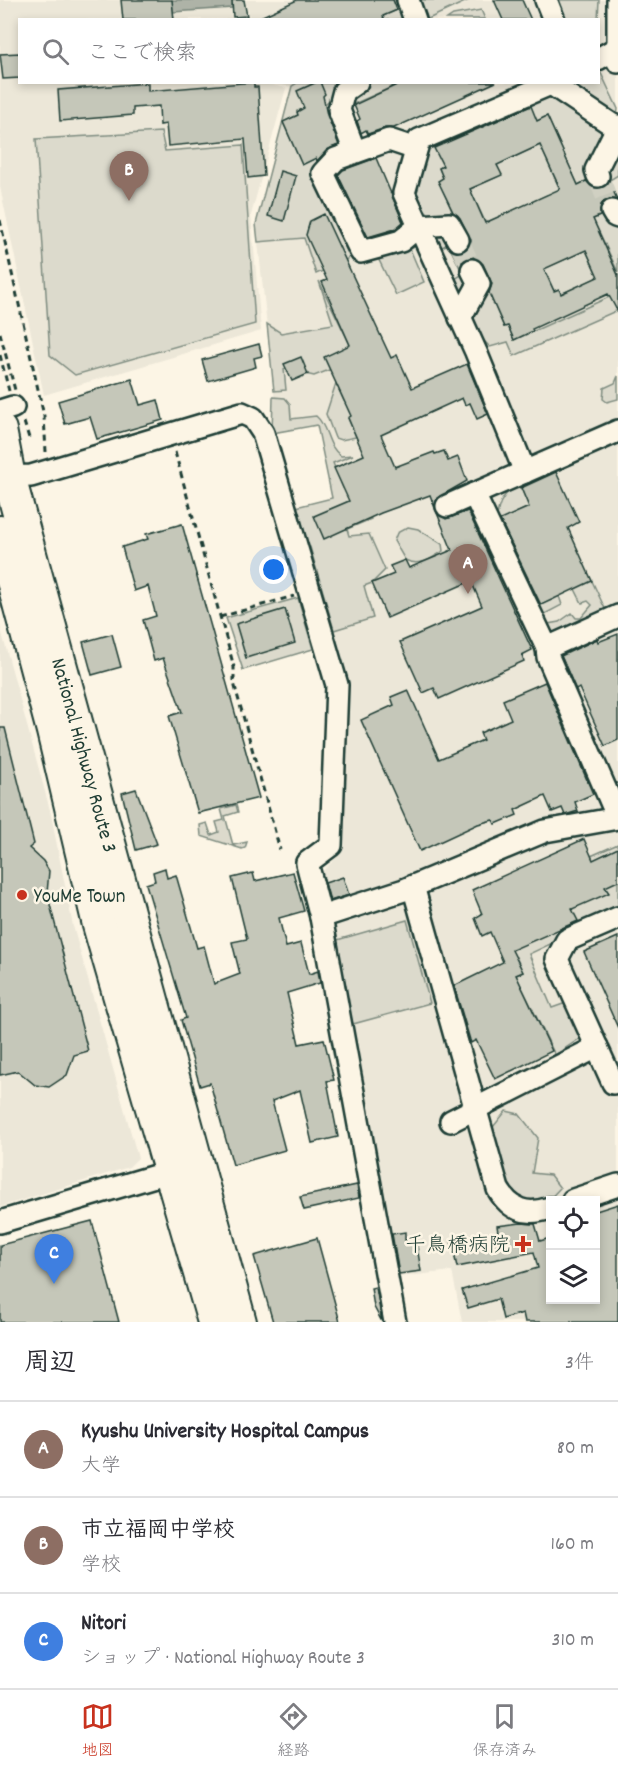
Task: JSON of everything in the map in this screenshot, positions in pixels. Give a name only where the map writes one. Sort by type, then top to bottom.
[{"type":"highway","name":"National Highway Route 3","points":[[14,416],[9,477],[184,1168],[214,1322]]},
{"type":"highway","name":"National Highway Route 3","points":[[0,532],[53,731],[55,748],[99,925],[240,1322]]},
{"type":"street","points":[[408,0],[414,18]]},
{"type":"street","points":[[546,0],[553,18]]},
{"type":"street","points":[[600,59],[617,55],[618,0]]},
{"type":"street","points":[[354,84],[344,91],[339,110],[355,152]]},
{"type":"street","points":[[525,472],[404,193],[419,140],[551,84]]},
{"type":"street","points":[[554,84],[617,127],[596,170],[598,176]]},
{"type":"street","points":[[416,149],[389,140],[336,159],[323,173],[361,252],[401,241],[419,226],[449,224],[458,240]]},
{"type":"street","points":[[460,318],[478,284],[472,270]]},
{"type":"street","points":[[9,477],[31,476],[242,413],[254,418],[263,433],[337,685],[331,845],[307,863],[321,918],[396,1322]]},
{"type":"street","points":[[447,506],[618,431]]},
{"type":"street","points":[[321,918],[413,886],[544,831],[618,818],[548,657],[547,648],[474,494]]},
{"type":"street","points":[[547,648],[618,616]]},
{"type":"street","points":[[413,886],[498,1189],[506,1203],[520,1211],[546,1210]]},
{"type":"street","points":[[613,1083],[557,959],[567,940],[618,918]]},
{"type":"street","points":[[451,1121],[597,1047]]},
{"type":"street","points":[[0,1222],[184,1168]]},
{"type":"street","points":[[585,1196],[618,1185]]},
{"type":"path","points":[[0,220],[44,416],[46,460]]},
{"type":"path","points":[[0,333],[14,416]]},
{"type":"path","points":[[0,355],[14,416]]},
{"type":"path","points":[[172,445],[234,667],[234,683],[280,850]]},
{"type":"path","points":[[220,617],[300,594]]},
{"type":"shaded area","points":[[0,0],[241,0],[245,18],[18,18],[18,84],[267,84],[286,88],[251,215],[261,331],[44,395],[0,187]]},
{"type":"shaded area","points":[[172,0],[232,0],[232,8],[173,12]]},
{"type":"shaded area","points":[[245,0],[618,0],[618,1322],[462,1322],[452,1271],[398,1277],[394,1245],[308,886],[337,857],[340,775],[346,752],[345,687],[292,508],[332,498],[317,425],[272,433],[274,391],[256,224],[292,87],[277,84],[600,84],[600,18],[250,18]]},
{"type":"shaded area","points":[[393,0],[403,0],[412,18],[384,18],[383,16],[397,10]]},
{"type":"shaded area","points":[[415,0],[469,0],[430,18],[425,18]]},
{"type":"shaded area","points":[[554,0],[599,0],[598,18],[560,18]]},
{"type":"shaded area","points":[[481,10],[485,18],[448,18],[453,15]]},
{"type":"shaded area","points":[[600,71],[618,109],[617,118],[569,84],[600,84]]},
{"type":"shaded area","points":[[295,84],[346,84],[326,103],[297,111],[298,115],[283,122],[302,164],[316,158],[318,161],[328,157],[327,153],[345,145],[323,165],[352,255],[343,262],[316,274],[304,238],[258,242],[256,224],[292,86]]},
{"type":"shaded area","points":[[363,84],[399,84],[347,107],[346,98]]},
{"type":"shaded area","points":[[553,91],[605,129],[587,168],[590,179],[578,185],[547,116],[439,168],[443,178],[439,181],[455,218],[433,218],[419,204],[410,186],[425,146]]},
{"type":"shaded area","points":[[161,132],[165,151],[243,145],[255,324],[75,375],[50,355],[36,139]]},
{"type":"shaded area","points":[[618,141],[618,175],[610,180],[602,176]]},
{"type":"shaded area","points":[[540,145],[562,194],[547,195],[489,221],[487,226],[470,189],[501,175],[497,165]]},
{"type":"shaded area","points":[[606,213],[618,225],[618,272],[593,219]]},
{"type":"shaded area","points":[[575,226],[598,277],[561,294],[559,289],[554,291],[549,281],[517,295],[501,260]],"holes":[[[568,241],[575,255],[517,281],[511,267]]]},
{"type":"shaded area","points":[[431,234],[450,235],[469,277],[466,294],[459,294],[453,280],[463,274],[448,244],[438,249]]},
{"type":"shaded area","points":[[414,235],[417,246],[410,249],[424,282],[396,295],[377,256]]},
{"type":"shaded area","points":[[319,281],[357,359],[314,376],[284,369],[286,390],[274,391],[267,324],[281,333],[333,324]]},
{"type":"shaded area","points":[[486,286],[504,327],[508,325],[514,340],[618,293],[618,310],[514,356],[508,342],[490,347],[473,330],[471,305]]},
{"type":"shaded area","points":[[618,376],[618,399],[607,402],[603,399],[604,388],[615,383]]},
{"type":"shaded area","points":[[336,383],[344,401],[358,413],[348,418],[356,437],[341,440],[335,438],[326,414]]},
{"type":"shaded area","points":[[273,397],[285,398],[290,404],[291,419],[316,416],[336,452],[341,456],[353,455],[333,463],[343,488],[356,482],[371,519],[347,529],[349,536],[369,534],[385,570],[372,583],[364,586],[373,618],[334,630],[310,547],[303,548],[292,508],[332,498],[317,425],[272,433]]},
{"type":"shaded area","points":[[554,465],[556,470],[520,486],[529,507],[502,520],[516,551],[513,554],[516,554],[539,605],[554,599],[558,593],[562,605],[541,616],[497,521],[498,509],[508,492],[516,485]]},
{"type":"shaded area","points":[[408,527],[418,529],[442,544],[443,551],[420,562],[405,560],[394,541],[397,533]]},
{"type":"shaded area","points":[[592,581],[607,613],[551,638],[546,629],[548,624],[559,622],[572,613],[576,618],[581,618],[592,605],[588,601],[582,603],[575,589]]},
{"type":"shaded area","points":[[298,598],[313,649],[243,670],[226,618]]},
{"type":"shaded area","name":"YouMe Town","points":[[0,626],[50,810],[73,926],[138,1158],[129,1167],[0,1207]]},
{"type":"shaded area","points":[[236,805],[238,812],[225,816],[233,845],[247,842],[245,848],[242,849],[201,836],[200,825],[207,823],[211,835],[219,832],[216,822],[224,820],[221,809]]},
{"type":"shaded area","points":[[618,844],[618,912],[529,954],[552,1008],[566,1003],[582,1037],[555,1055],[516,975],[523,972],[516,957],[511,959],[498,929],[602,896],[604,886],[591,856]]},
{"type":"shaded area","points":[[407,920],[430,1003],[353,1024],[330,942]]},
{"type":"shaded area","points":[[506,1111],[519,1114],[538,1138],[532,1173],[550,1175],[560,1188],[552,1196],[546,1196],[544,1205],[511,1200],[505,1175],[497,1162],[491,1144],[493,1127]]},
{"type":"building","points":[[121,0],[172,0],[174,18],[123,18]]},
{"type":"building","points":[[232,0],[244,0],[247,16],[233,17]]},
{"type":"building","points":[[297,0],[393,0],[397,10],[383,16],[384,18],[258,18]]},
{"type":"building","points":[[494,0],[522,0],[530,18],[502,18]]},
{"type":"building","points":[[18,53],[18,78],[3,79],[0,54]]},
{"type":"building","points":[[148,84],[148,91],[254,84],[254,87],[258,87],[264,176],[248,178],[245,139],[168,146],[166,124],[160,125],[159,106],[133,108],[133,115],[60,121],[58,90]]},
{"type":"building","points":[[313,84],[321,84],[325,94],[323,96],[327,115],[339,145],[327,150],[317,161],[316,158],[302,165],[283,122],[298,115],[297,112],[304,108],[297,91]]},
{"type":"building","points":[[399,84],[492,84],[394,128],[385,128],[368,134],[366,130],[361,133],[357,121],[360,119],[354,105]]},
{"type":"building","points":[[531,106],[537,121],[547,116],[578,185],[586,181],[595,188],[601,188],[609,182],[617,199],[605,200],[601,205],[600,216],[593,219],[618,275],[618,312],[608,294],[532,329],[533,331],[514,340],[508,326],[504,327],[489,293],[492,284],[483,264],[473,257],[462,262],[457,253],[469,247],[471,240],[460,218],[453,212],[438,181],[443,178],[439,168],[443,166],[434,148]],"holes":[[[540,145],[560,189],[485,223],[470,189],[502,175],[497,165]],[[586,250],[598,277],[561,294],[559,289],[554,291],[544,269]]]},
{"type":"building","points":[[376,158],[403,222],[395,229],[368,237],[338,175],[343,170]]},
{"type":"building","points":[[280,171],[296,176],[284,221],[268,216]]},
{"type":"building","points":[[324,214],[391,358],[397,355],[412,388],[467,364],[488,414],[477,419],[470,403],[465,405],[462,398],[381,435],[395,467],[434,452],[435,454],[444,451],[448,461],[458,457],[467,481],[437,498],[435,508],[430,495],[381,513],[324,539],[314,516],[349,501],[334,468],[364,455],[348,418],[351,416],[324,357],[350,345],[322,282],[327,280],[306,235],[310,221]]},
{"type":"building","points":[[259,344],[262,356],[254,358],[256,367],[208,381],[202,360]]},
{"type":"building","points":[[301,357],[308,374],[292,381],[284,364]]},
{"type":"building","points":[[132,379],[140,405],[158,400],[163,420],[97,439],[90,417],[65,424],[58,401]]},
{"type":"building","points":[[556,472],[579,522],[568,528],[592,581],[541,605],[500,520],[529,507],[521,488]]},
{"type":"building","points":[[468,511],[532,650],[522,655],[524,661],[439,699],[434,688],[423,693],[400,642],[482,606],[471,581],[387,618],[372,583],[394,574],[390,566],[405,560],[409,568],[452,550],[437,513],[446,519]]},
{"type":"building","points":[[182,524],[259,798],[198,813],[169,716],[182,712],[163,658],[154,661],[143,620],[156,616],[148,586],[134,591],[122,547],[148,539],[146,534]]},
{"type":"building","points":[[285,609],[295,643],[246,658],[236,624]]},
{"type":"building","points":[[112,634],[121,667],[92,675],[83,642]]},
{"type":"building","points":[[618,634],[618,740],[605,746],[579,688],[576,690],[561,656],[597,639],[598,642]]},
{"type":"building","points":[[545,682],[593,794],[575,802],[578,811],[565,815],[562,808],[552,812],[545,796],[515,810],[517,815],[495,824],[493,820],[478,824],[420,851],[361,720],[394,705],[391,697],[408,690],[439,759],[483,740],[480,733],[511,719],[503,700]]},
{"type":"building","name":"YouMe Town","points":[[0,728],[5,728],[34,844],[29,848],[43,861],[49,871],[47,893],[88,1051],[74,1055],[67,1075],[49,1087],[35,1085],[18,1071],[0,1075]]},
{"type":"building","points":[[136,789],[157,844],[136,850],[122,793]]},
{"type":"building","points":[[584,839],[593,860],[618,848],[618,881],[605,887],[609,893],[572,909],[578,921],[512,950],[523,972],[516,975],[552,1051],[495,1079],[476,1040],[471,1043],[454,986],[503,962],[490,932],[482,936],[475,918],[482,914],[472,890]]},
{"type":"building","points":[[165,868],[167,878],[176,875],[197,948],[204,946],[214,984],[240,974],[232,942],[247,939],[232,878],[253,873],[255,881],[293,872],[304,911],[279,918],[286,947],[301,943],[309,974],[318,971],[320,983],[287,993],[299,1044],[324,1039],[334,1080],[327,1081],[338,1137],[312,1143],[300,1090],[272,1101],[285,1150],[233,1165],[210,1083],[200,1086],[181,1020],[186,1018],[146,884],[155,881],[153,872]]},
{"type":"building","points":[[343,877],[349,895],[330,901],[325,883]]},
{"type":"building","points":[[618,937],[618,1028],[584,952]]},
{"type":"building","points":[[357,1185],[359,1198],[304,1210],[300,1197]]},
{"type":"building","name":"千鳥橋病院","points":[[618,1204],[618,1322],[525,1322],[523,1313],[503,1319],[498,1299],[468,1308],[462,1290],[538,1268],[534,1252],[457,1267],[451,1240],[498,1232],[497,1226],[521,1223],[535,1224],[540,1241],[546,1239],[546,1304],[600,1304],[600,1210]]},
{"type":"building","points":[[92,1221],[119,1322],[0,1322],[0,1245]]},
{"type":"building","points":[[405,1232],[405,1240],[416,1240],[421,1271],[399,1274],[392,1234]]},
{"type":"building","points":[[317,1238],[340,1322],[273,1322],[254,1256]]},
{"type":"building","points":[[376,1287],[382,1322],[374,1307],[371,1288]]},
{"type":"tunnel","points":[[598,176],[612,211]]},
{"type":"tunnel","points":[[458,240],[472,270]]},
{"type":"place","name":"市立福岡中学校","points":[[129,201]]},
{"type":"place","name":"Kyushu University Hospital Campus","points":[[468,594]]},
{"type":"place","name":"YouMe Town","points":[[22,895]]},
{"type":"place","name":"千鳥橋病院","points":[[523,1244]]},
{"type":"place","name":"Nitori","points":[[54,1284]]}]
